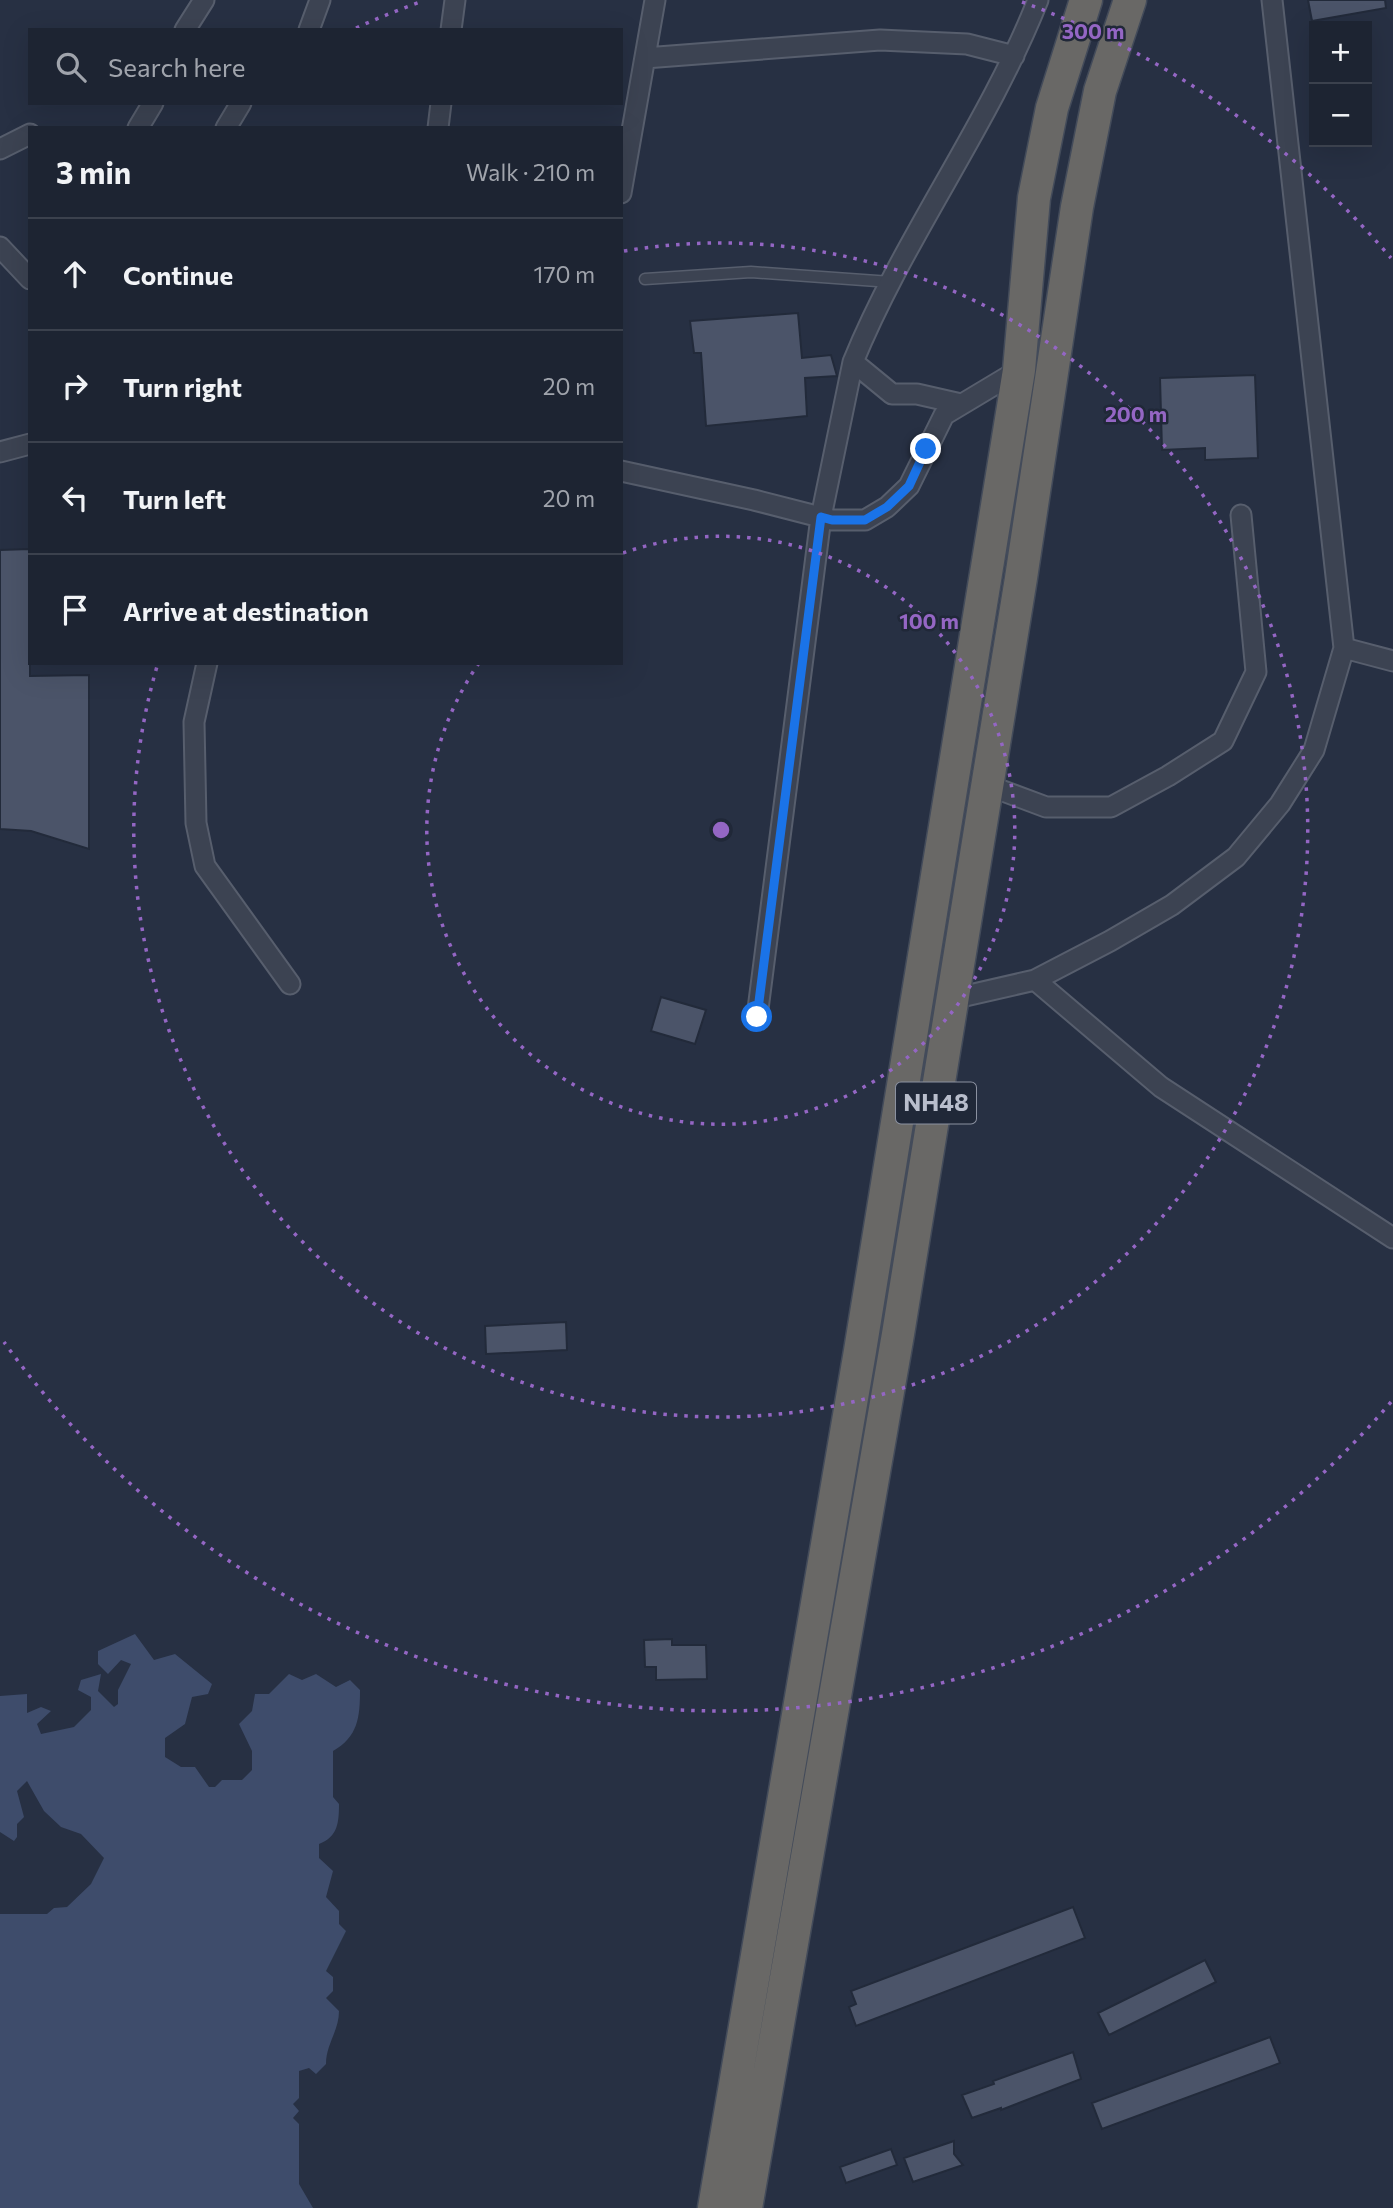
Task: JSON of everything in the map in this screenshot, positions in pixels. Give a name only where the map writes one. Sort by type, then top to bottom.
[{"type":"highway","name":"NH48","points":[[714,2208],[860,1351],[1019,370],[1034,198],[1052,108],[1086,0]]},
{"type":"highway","name":"NH48","points":[[746,2208],[896,1348],[988,785],[1077,207],[1100,92],[1130,0]]},
{"type":"street","points":[[186,28],[204,0]]},
{"type":"street","points":[[310,28],[320,0]]},
{"type":"street","points":[[451,28],[455,0]]},
{"type":"street","points":[[623,182],[655,0]]},
{"type":"street","points":[[757,1017],[821,517],[853,362],[891,282],[1014,56],[1038,0]]},
{"type":"street","points":[[953,999],[1035,980],[1172,905],[1236,857],[1280,804],[1314,750],[1344,648],[1272,0]]},
{"type":"street","points":[[645,58],[880,40],[967,44],[1014,56]]},
{"type":"street","points":[[139,126],[152,105]]},
{"type":"street","points":[[227,126],[241,105]]},
{"type":"street","points":[[438,126],[441,105]]},
{"type":"street","points":[[0,149],[28,135]]},
{"type":"street","points":[[0,247],[28,277]]},
{"type":"street","points":[[853,362],[892,394],[917,394],[961,404]]},
{"type":"street","points":[[623,471],[832,520],[865,520],[887,507],[909,486],[944,415],[1019,370]]},
{"type":"street","points":[[0,452],[28,444]]},
{"type":"street","points":[[988,785],[1046,807],[1111,807],[1168,776],[1223,741],[1256,673],[1241,514]]},
{"type":"street","points":[[1344,648],[1393,661]]},
{"type":"street","points":[[207,665],[194,722],[196,822],[205,866],[290,984]]},
{"type":"street","points":[[1035,980],[1161,1087],[1393,1238]]},
{"type":"lane","points":[[645,279],[751,272],[891,282]]},
{"type":"water","points":[[135,1634],[154,1660],[175,1654],[212,1684],[208,1694],[192,1697],[185,1724],[165,1738],[165,1757],[181,1767],[195,1767],[209,1787],[215,1787],[222,1780],[242,1780],[252,1770],[252,1751],[239,1724],[252,1711],[255,1694],[269,1694],[289,1674],[302,1680],[316,1674],[336,1687],[350,1680],[360,1690],[353,1733],[333,1751],[333,1797],[339,1804],[338,1823],[334,1833],[319,1844],[319,1858],[333,1871],[326,1897],[339,1911],[339,1924],[346,1931],[326,1971],[333,1977],[333,1991],[326,1998],[339,2011],[338,2018],[326,2064],[316,2074],[309,2068],[299,2071],[299,2098],[293,2104],[299,2111],[293,2118],[299,2124],[299,2184],[313,2208],[0,2208],[0,1914],[47,1914],[54,1908],[67,1907],[91,1884],[104,1858],[81,1834],[61,1827],[44,1811],[27,1781],[17,1791],[24,1817],[17,1824],[17,1837],[14,1841],[0,1832],[0,1696],[27,1694],[27,1713],[41,1707],[51,1711],[37,1724],[41,1734],[74,1727],[91,1710],[91,1697],[78,1690],[81,1680],[101,1674],[98,1691],[114,1707],[118,1704],[118,1690],[131,1664],[121,1660],[108,1674],[98,1664],[98,1651]]},
{"type":"building","points":[[1308,0],[1385,0],[1386,8],[1312,21]]},
{"type":"building","points":[[798,313],[802,358],[831,355],[837,376],[805,378],[807,416],[706,426],[701,353],[694,353],[690,321]]},
{"type":"building","points":[[1255,375],[1258,458],[1205,460],[1205,448],[1162,450],[1160,378]]},
{"type":"building","points":[[28,549],[30,676],[89,675],[89,849],[31,831],[0,829],[0,550]]},
{"type":"building","points":[[661,997],[706,1010],[695,1044],[651,1031]]},
{"type":"building","points":[[566,1322],[567,1350],[486,1354],[485,1326]]},
{"type":"building","points":[[672,1639],[672,1645],[706,1645],[707,1679],[656,1680],[656,1667],[645,1667],[644,1640]]},
{"type":"building","points":[[1073,1907],[1085,1938],[856,2026],[849,2007],[856,2004],[851,1991]]},
{"type":"building","points":[[1205,1960],[1216,1982],[1109,2035],[1098,2013]]},
{"type":"building","points":[[1270,2037],[1280,2063],[1102,2129],[1092,2103]]},
{"type":"building","points":[[1073,2052],[1081,2079],[1001,2110],[972,2118],[962,2095]]},
{"type":"building","points":[[954,2141],[954,2154],[963,2165],[913,2182],[904,2158]]},
{"type":"building","points":[[891,2149],[897,2165],[846,2183],[840,2167]]},
{"type":"route","points":[[757,1017],[821,517],[832,520],[865,520],[887,507],[909,486],[926,449]]}]
